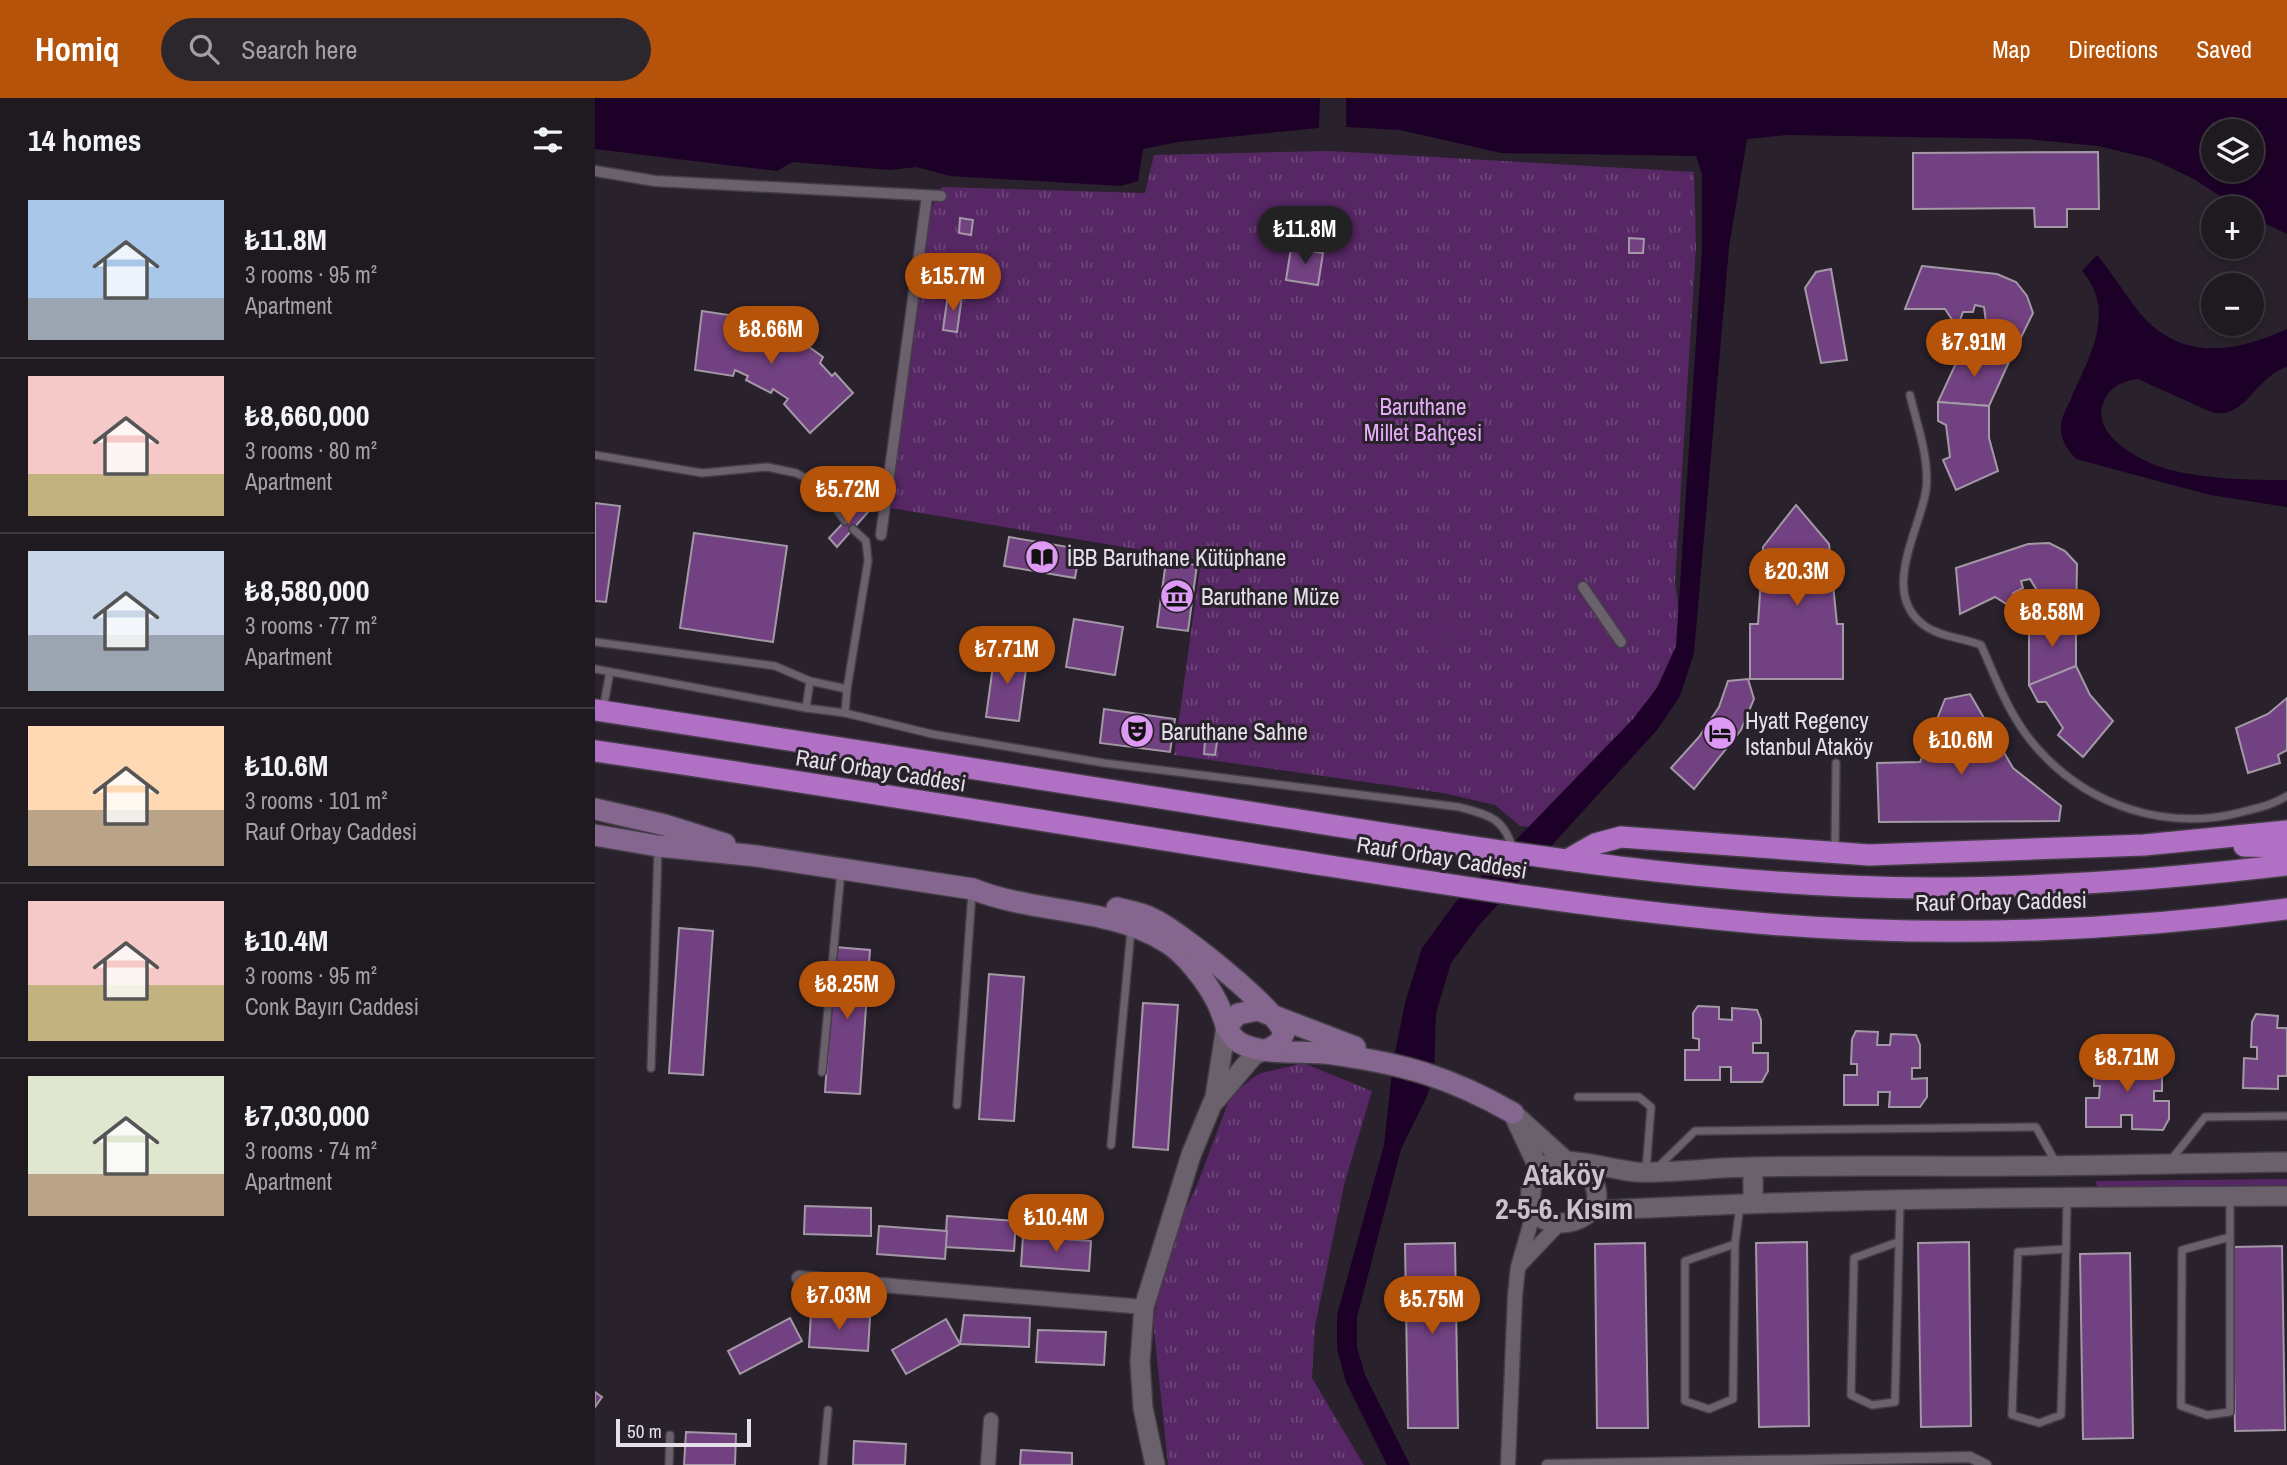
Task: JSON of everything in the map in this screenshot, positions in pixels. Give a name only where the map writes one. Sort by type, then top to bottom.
[{"type":"highway","name":"Rauf Orbay Caddesi","points":[[599,710],[1514,854],[1768,882],[1927,888],[2127,881],[2287,865]]},
{"type":"highway","name":"Rauf Orbay Caddesi","points":[[595,751],[1556,902],[1759,924],[1949,930],[2122,925],[2287,909]]},
{"type":"highway","points":[[1567,860],[1595,844],[1621,837],[1868,855],[2103,847],[2287,831]]},
{"type":"highway","points":[[2207,839],[2250,847],[2287,847]]},
{"type":"main road","points":[[595,809],[665,825],[757,856]]},
{"type":"main road","points":[[595,835],[658,846],[757,856],[973,890],[997,899],[1104,918],[1168,943],[1183,957],[1217,1002],[1226,1027],[1240,1044],[1267,1050],[1330,1054],[1393,1063]]},
{"type":"main road","points":[[973,890],[995,886],[1072,897],[1152,918],[1211,959],[1273,1015],[1393,1063],[1434,1074],[1513,1113]]},
{"type":"main road","points":[[1226,1027],[1238,1014],[1250,1010],[1273,1015],[1284,1032],[1279,1043],[1267,1050]]},
{"type":"street","points":[[595,171],[655,181],[941,196]]},
{"type":"street","points":[[881,535],[927,196]]},
{"type":"street","points":[[1583,587],[1621,642]]},
{"type":"street","points":[[1155,1465],[1143,1408],[1140,1362],[1144,1307],[1207,1112],[1215,1097],[1226,1027]]},
{"type":"street","points":[[1207,1112],[1254,1055],[1267,1050]]},
{"type":"street","points":[[1513,1113],[1593,1180],[1595,1190],[1590,1211]]},
{"type":"street","points":[[1513,1113],[1540,1171]]},
{"type":"street","points":[[1508,1465],[1518,1267],[1535,1208],[1531,1192],[1540,1171],[1548,1165],[1573,1163],[1650,1171],[1753,1167],[2287,1163]]},
{"type":"street","points":[[2064,1166],[2089,1195]]},
{"type":"street","points":[[1746,1203],[1753,1167]]},
{"type":"street","points":[[1535,1208],[1549,1222],[1558,1225],[1576,1222],[1590,1211],[1746,1203],[2089,1195],[2287,1196]]},
{"type":"street","points":[[1518,1267],[1558,1225]]},
{"type":"street","points":[[799,1278],[1144,1307]]},
{"type":"street","points":[[988,1465],[992,1420]]},
{"type":"street","points":[[1547,1465],[1970,1457],[1986,1465]]},
{"type":"lane","points":[[1910,395],[1926,477],[1920,520],[1904,570],[1904,591],[1923,625],[1942,634],[1981,645],[2013,715],[2037,748],[2060,771],[2089,792],[2154,816],[2216,818],[2277,803],[2287,796]]},
{"type":"lane","points":[[595,455],[702,472],[767,467],[796,473],[819,485],[845,521]]},
{"type":"lane","points":[[845,713],[846,689],[868,561],[866,541],[853,529]]},
{"type":"lane","points":[[595,642],[775,666],[810,681],[846,689]]},
{"type":"lane","points":[[595,669],[845,713],[933,734],[1104,763],[1459,807],[1491,816],[1508,832],[1514,854]]},
{"type":"lane","points":[[599,710],[610,672]]},
{"type":"lane","points":[[806,708],[810,681]]},
{"type":"lane","points":[[1835,853],[1836,763]]},
{"type":"lane","points":[[651,1069],[658,846]]},
{"type":"lane","points":[[822,1072],[841,871]]},
{"type":"lane","points":[[957,1105],[973,890]]},
{"type":"lane","points":[[1111,1145],[1131,927]]},
{"type":"lane","points":[[1578,1097],[1639,1097],[1646,1101],[1651,1107],[1650,1171]]},
{"type":"lane","points":[[2168,1163],[2205,1117],[2287,1116]]},
{"type":"lane","points":[[1650,1171],[1695,1131],[2036,1126],[2064,1166]]},
{"type":"lane","points":[[2066,1249],[2018,1252],[2012,1415],[2039,1423],[2061,1415],[2066,1249],[2067,1196]]},
{"type":"lane","points":[[2230,1197],[2230,1237],[2230,1412],[2207,1415],[2181,1406],[2182,1250],[2230,1237]]},
{"type":"lane","points":[[1898,1242],[1854,1258],[1851,1395],[1872,1405],[1895,1402],[1900,1200]]},
{"type":"lane","points":[[1735,1244],[1685,1261],[1685,1401],[1709,1409],[1733,1399],[1735,1244],[1746,1203]]},
{"type":"lane","points":[[823,1465],[828,1410]]},
{"type":"lane","points":[[669,1465],[670,1435]]},
{"type":"green space","name":"Baruthane Millet Bahçesi","points":[[1329,151],[1694,172],[1696,247],[1675,582],[1679,622],[1676,646],[1667,670],[1634,719],[1529,827],[1520,826],[1495,805],[1443,793],[1174,755],[1201,560],[891,508],[930,211],[942,187],[1145,193],[1154,155]]},
{"type":"green space","points":[[1444,605],[1462,629],[1430,654],[1412,630]]},
{"type":"green space","points":[[1303,1063],[1372,1091],[1344,1185],[1315,1326],[1312,1378],[1364,1465],[1168,1465],[1153,1321],[1168,1247],[1197,1185],[1231,1095],[1258,1074]]},
{"type":"green space","points":[[2287,1179],[2287,1186],[2097,1187],[2096,1181]]},
{"type":"shaded area","points":[[595,98],[1320,98],[1319,128],[1178,142],[1143,149],[1138,181],[1121,186],[950,176],[916,167],[890,170],[792,162],[777,171],[595,149]]},
{"type":"shaded area","points":[[1346,98],[2287,98],[2287,234],[2264,223],[2264,196],[2220,196],[2194,179],[2152,159],[2098,146],[2028,139],[1787,135],[1747,139],[1729,247],[1694,653],[1680,696],[1657,730],[1480,924],[1451,963],[1436,1013],[1434,1074],[1427,1096],[1401,1149],[1357,1317],[1357,1347],[1365,1375],[1410,1465],[1387,1465],[1346,1382],[1337,1349],[1337,1315],[1384,1145],[1393,1063],[1405,1003],[1422,948],[1455,903],[1633,719],[1657,688],[1676,646],[1702,249],[1702,175],[1696,156],[1501,153],[1400,130],[1346,127]]},
{"type":"shaded area","points":[[2097,255],[2139,312],[2155,328],[2172,339],[2190,346],[2228,347],[2248,344],[2287,329],[2287,367],[2276,372],[2233,410],[2211,412],[2138,379],[2113,388],[2104,401],[2101,414],[2104,425],[2121,446],[2146,461],[2170,470],[2213,477],[2287,480],[2287,507],[2210,495],[2076,459],[2068,450],[2062,435],[2062,419],[2085,369],[2099,319],[2093,287],[2082,271]]},
{"type":"building","points":[[2098,152],[2099,209],[2067,209],[2067,227],[2035,227],[2034,208],[1913,209],[1913,153]]},
{"type":"building","points":[[960,218],[973,220],[971,235],[959,233]]},
{"type":"building","points":[[1629,238],[1644,239],[1643,253],[1629,253]]},
{"type":"building","points":[[1291,248],[1323,253],[1318,285],[1286,280]]},
{"type":"building","points":[[1922,266],[1997,274],[2016,282],[2027,296],[2033,313],[2008,364],[1980,350],[1978,355],[1963,348],[1976,320],[1986,322],[1984,307],[1975,305],[1973,312],[1963,312],[1959,323],[1953,321],[1945,309],[1905,309]]},
{"type":"building","points":[[1831,269],[1847,360],[1821,363],[1805,288],[1816,272]]},
{"type":"building","points":[[948,294],[962,296],[957,332],[943,330]]},
{"type":"building","points":[[702,311],[729,315],[729,321],[749,324],[751,320],[802,349],[805,344],[823,357],[820,363],[832,376],[835,373],[853,393],[810,433],[784,404],[788,399],[773,389],[771,393],[746,380],[748,376],[735,370],[733,376],[695,370]]},
{"type":"building","points":[[1963,348],[1978,355],[1980,350],[2008,364],[1989,406],[1938,402]]},
{"type":"building","points":[[1938,402],[1989,406],[1989,438],[1998,471],[1956,490],[1943,460],[1950,457],[1946,425],[1938,421]]},
{"type":"building","points":[[595,503],[620,506],[606,602],[595,601]]},
{"type":"building","points":[[860,505],[868,512],[837,547],[829,538]]},
{"type":"building","points":[[1796,505],[1829,544],[1837,624],[1843,624],[1843,679],[1750,679],[1750,624],[1758,624],[1763,547]]},
{"type":"building","points":[[694,533],[787,546],[773,642],[680,628]]},
{"type":"building","name":"İBB Baruthane Kütüphane","points":[[1009,537],[1080,549],[1075,578],[1004,566]]},
{"type":"building","points":[[2049,543],[2065,551],[2077,564],[2076,620],[2045,620],[2045,625],[2029,625],[2029,594],[2038,592],[2030,579],[2021,581],[2023,588],[2013,593],[2014,605],[2008,605],[1995,597],[1960,614],[1956,568],[2028,544]]},
{"type":"building","name":"Baruthane Müze","points":[[1166,561],[1197,565],[1188,631],[1157,627]]},
{"type":"building","points":[[1074,619],[1123,627],[1115,675],[1066,667]]},
{"type":"building","points":[[2045,620],[2076,620],[2076,666],[2029,685],[2029,625],[2045,625]]},
{"type":"building","points":[[995,651],[1028,655],[1019,721],[986,717]]},
{"type":"building","points":[[2076,666],[2090,695],[2113,721],[2083,757],[2058,735],[2063,728],[2046,702],[2038,702],[2029,685]]},
{"type":"building","name":"Hyatt Regency Istanbul Ataköy","points":[[1748,679],[1754,699],[1741,730],[1694,789],[1671,768],[1699,737],[1719,707],[1728,681]]},
{"type":"building","points":[[1970,694],[2013,768],[2061,806],[2059,821],[1879,822],[1877,763],[1920,762],[1945,699]]},
{"type":"building","points":[[2287,698],[2287,750],[2278,755],[2280,763],[2248,773],[2236,728],[2268,714]]},
{"type":"building","name":"Baruthane Sahne","points":[[1104,709],[1175,719],[1170,752],[1100,743]]},
{"type":"building","points":[[1205,741],[1217,742],[1215,755],[1204,754]]},
{"type":"building","points":[[679,928],[713,931],[703,1075],[669,1073]]},
{"type":"building","points":[[835,947],[870,950],[860,1094],[825,1092]]},
{"type":"building","points":[[989,974],[1024,977],[1014,1121],[979,1119]]},
{"type":"building","points":[[1143,1003],[1178,1005],[1168,1150],[1133,1147]]},
{"type":"building","points":[[1698,1006],[1719,1007],[1719,1019],[1732,1020],[1732,1008],[1757,1010],[1761,1020],[1761,1043],[1753,1043],[1753,1053],[1768,1053],[1768,1071],[1762,1082],[1731,1082],[1731,1067],[1720,1067],[1720,1080],[1685,1080],[1685,1050],[1699,1050],[1699,1039],[1693,1038],[1693,1013]]},
{"type":"building","points":[[2256,1014],[2278,1016],[2277,1028],[2287,1028],[2287,1076],[2278,1076],[2278,1089],[2243,1088],[2244,1058],[2257,1059],[2257,1047],[2251,1047],[2252,1022]]},
{"type":"building","points":[[1856,1031],[1878,1032],[1877,1045],[1890,1045],[1891,1034],[1916,1035],[1920,1045],[1920,1068],[1912,1068],[1912,1079],[1927,1078],[1927,1097],[1920,1107],[1889,1107],[1890,1092],[1878,1092],[1878,1105],[1844,1105],[1844,1075],[1857,1075],[1857,1064],[1851,1064],[1852,1039]]},
{"type":"building","points":[[2098,1054],[2120,1054],[2119,1067],[2132,1068],[2133,1056],[2158,1057],[2162,1067],[2162,1091],[2154,1091],[2154,1101],[2169,1101],[2169,1119],[2163,1130],[2132,1129],[2132,1115],[2121,1115],[2121,1127],[2086,1127],[2086,1098],[2099,1098],[2100,1086],[2094,1086],[2094,1061]]},
{"type":"building","points":[[805,1206],[871,1208],[871,1236],[804,1234]]},
{"type":"building","points":[[947,1216],[1016,1221],[1014,1251],[945,1247]]},
{"type":"building","points":[[879,1226],[947,1231],[945,1259],[877,1254]]},
{"type":"building","points":[[1023,1236],[1091,1241],[1089,1271],[1021,1266]]},
{"type":"building","points":[[1807,1242],[1809,1426],[1759,1427],[1756,1243]]},
{"type":"building","points":[[1969,1242],[1971,1426],[1921,1427],[1918,1243]]},
{"type":"building","points":[[1455,1243],[1458,1428],[1408,1428],[1405,1244]]},
{"type":"building","points":[[1645,1243],[1648,1428],[1597,1428],[1595,1244]]},
{"type":"building","points":[[2282,1246],[2285,1430],[2235,1431],[2232,1247]]},
{"type":"building","points":[[2130,1253],[2133,1438],[2083,1439],[2080,1254]]},
{"type":"building","points":[[811,1313],[870,1317],[868,1351],[809,1347]]},
{"type":"building","points":[[964,1315],[1030,1318],[1029,1347],[960,1344]]},
{"type":"building","points":[[790,1318],[802,1341],[740,1374],[728,1351]]},
{"type":"building","points":[[946,1319],[960,1344],[906,1374],[892,1350]]},
{"type":"building","points":[[1038,1330],[1106,1332],[1104,1365],[1036,1362]]},
{"type":"building","points":[[595,1392],[602,1397],[595,1407]]},
{"type":"building","points":[[686,1432],[736,1434],[735,1465],[684,1465]]},
{"type":"building","points":[[854,1441],[906,1444],[905,1465],[853,1465]]},
{"type":"building","points":[[1021,1450],[1072,1453],[1072,1465],[1020,1465]]},
{"type":"place","name":"İBB Baruthane Kütüphane","points":[[1042,557]]},
{"type":"place","name":"Baruthane Müze","points":[[1177,596]]},
{"type":"place","name":"Baruthane Sahne","points":[[1137,731]]},
{"type":"place","name":"Hyatt Regency Istanbul Ataköy","points":[[1720,733]]},
{"type":"district","name":"Ataköy 2-5-6. Kısım","points":[[1564,1191]]}]
